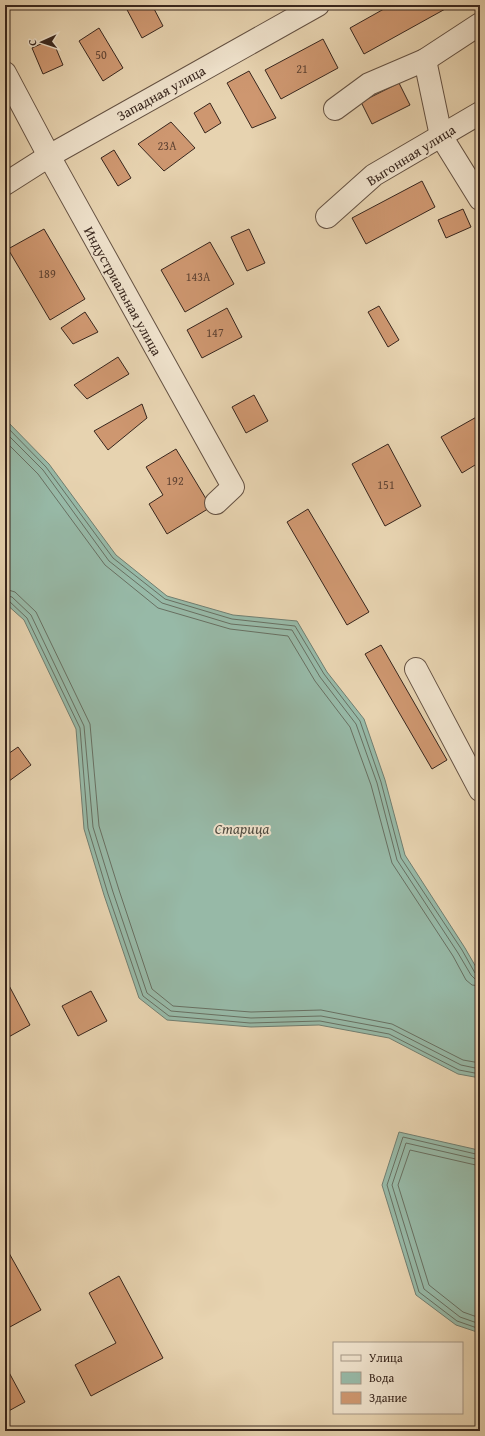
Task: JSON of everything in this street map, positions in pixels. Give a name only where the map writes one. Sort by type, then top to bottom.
[{"type":"street","name":"Западная улица","points":[[5,184],[49,156],[318,5]]},
{"type":"street","points":[[334,109],[369,84],[425,60],[480,24]]},
{"type":"street","points":[[425,60],[441,136],[480,199]]},
{"type":"street","name":"Индустриальная улица","points":[[5,73],[49,156],[233,487],[216,503]]},
{"type":"street","name":"Выгонная улица","points":[[327,217],[374,175],[480,113]]},
{"type":"street","points":[[416,669],[480,790]]},
{"type":"water","name":"Старица","points":[[5,419],[49,464],[116,555],[167,596],[233,615],[297,621],[327,672],[364,719],[385,780],[405,855],[480,974],[480,1078],[458,1074],[389,1038],[319,1025],[251,1027],[167,1020],[139,998],[104,895],[84,829],[76,729],[24,620],[5,603]]},
{"type":"water","points":[[399,1132],[474,1149],[480,1152],[480,1333],[456,1325],[416,1295],[382,1185]]},
{"type":"building","points":[[152,5],[163,26],[142,38],[125,6]]},
{"type":"building","points":[[391,5],[445,5],[447,8],[364,54],[350,28]]},
{"type":"building","points":[[99,28],[123,68],[103,81],[79,41]]},
{"type":"building","points":[[52,39],[63,65],[43,74],[32,48]]},
{"type":"building","points":[[323,39],[338,68],[281,99],[265,70]]},
{"type":"building","points":[[249,71],[276,118],[252,128],[227,83]]},
{"type":"building","points":[[399,83],[410,105],[372,124],[361,102]]},
{"type":"building","points":[[210,103],[221,123],[205,133],[194,113]]},
{"type":"building","points":[[171,122],[195,148],[164,171],[138,144]]},
{"type":"building","points":[[114,150],[131,178],[118,186],[101,158]]},
{"type":"building","points":[[422,181],[435,207],[366,244],[352,218]]},
{"type":"building","points":[[463,209],[471,227],[446,238],[438,220]]},
{"type":"building","points":[[44,229],[85,299],[50,320],[8,249]]},
{"type":"building","points":[[249,229],[265,263],[247,271],[231,237]]},
{"type":"building","points":[[210,242],[234,284],[185,312],[161,270]]},
{"type":"building","points":[[379,306],[399,340],[388,347],[368,312]]},
{"type":"building","points":[[227,308],[242,337],[202,358],[187,330]]},
{"type":"building","points":[[85,312],[98,332],[73,344],[61,328]]},
{"type":"building","points":[[118,357],[129,374],[87,399],[74,385]]},
{"type":"building","points":[[254,395],[268,421],[246,433],[232,407]]},
{"type":"building","points":[[142,404],[147,418],[108,450],[94,431]]},
{"type":"building","points":[[480,415],[480,462],[462,473],[441,437]]},
{"type":"building","points":[[388,444],[421,506],[385,526],[352,464]]},
{"type":"building","points":[[176,449],[211,507],[167,534],[149,504],[163,495],[146,467]]},
{"type":"building","points":[[308,509],[369,612],[347,625],[287,522]]},
{"type":"building","points":[[381,645],[447,760],[432,769],[365,654]]},
{"type":"building","points":[[18,747],[31,765],[5,784],[5,756]]},
{"type":"building","points":[[5,978],[30,1025],[5,1039]]},
{"type":"building","points":[[91,991],[107,1021],[78,1036],[62,1006]]},
{"type":"building","points":[[5,1246],[41,1310],[8,1328],[5,1323]]},
{"type":"building","points":[[119,1276],[163,1358],[91,1396],[75,1365],[116,1343],[89,1293]]},
{"type":"building","points":[[5,1365],[25,1402],[5,1413]]}]
